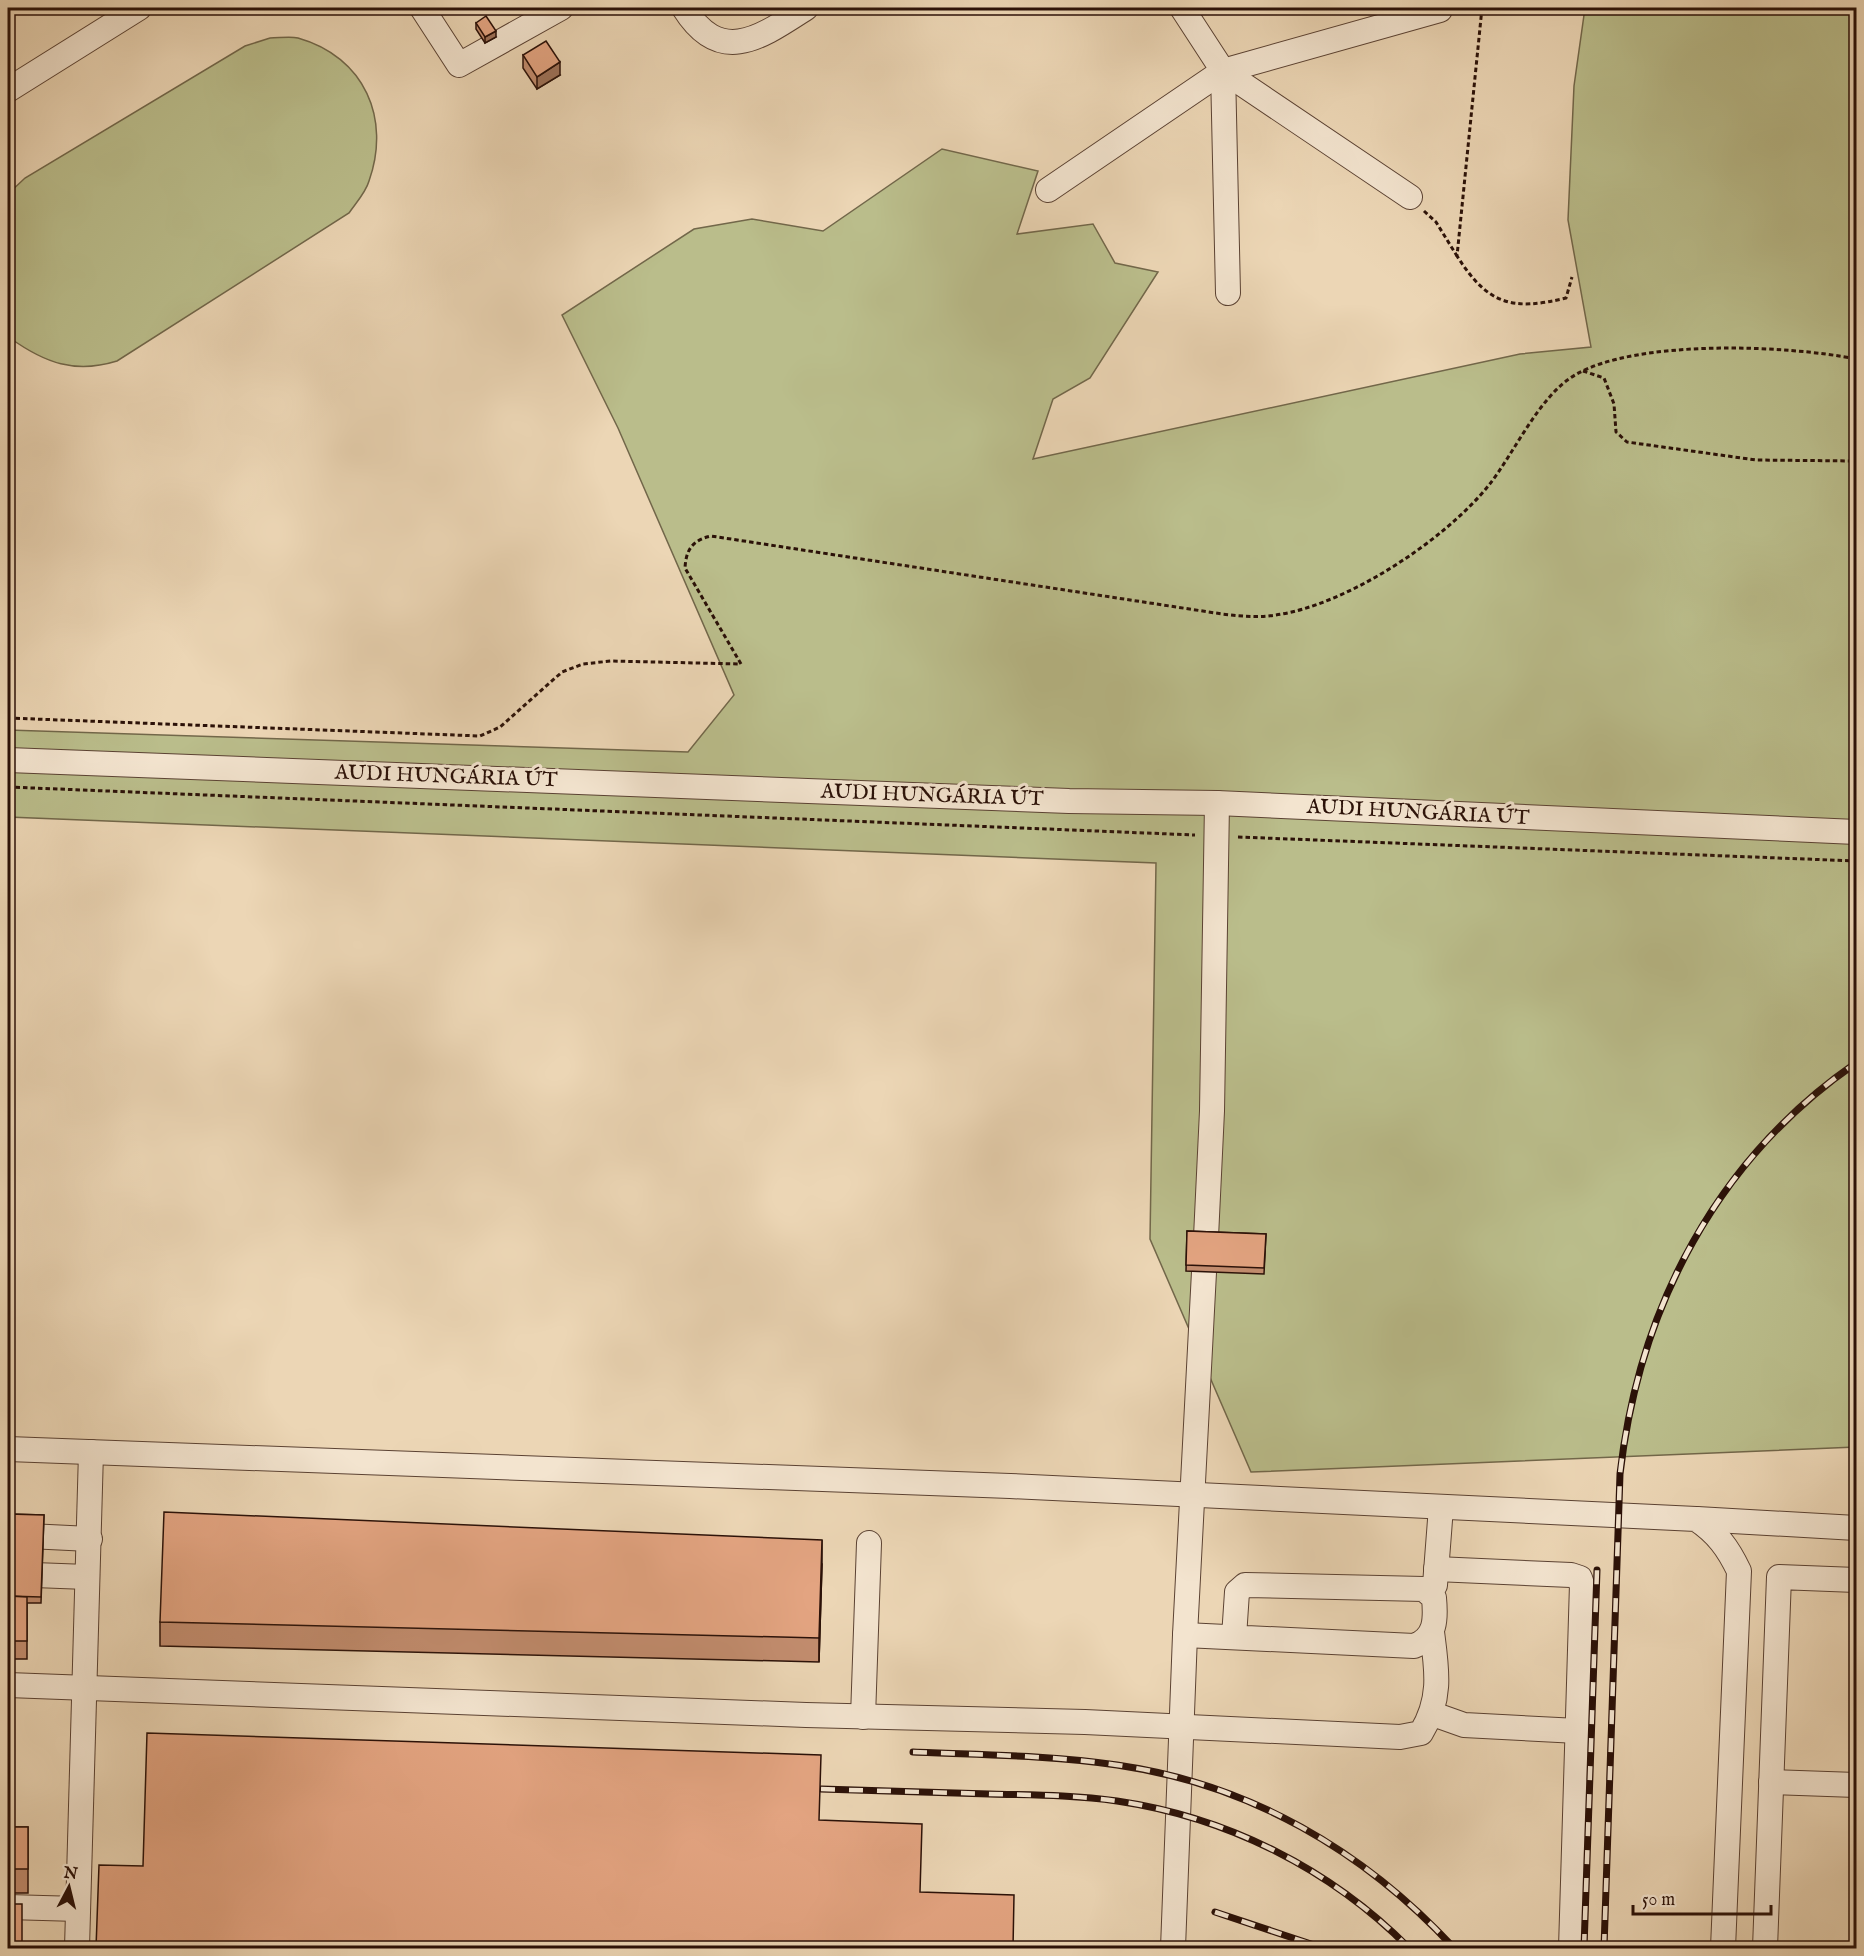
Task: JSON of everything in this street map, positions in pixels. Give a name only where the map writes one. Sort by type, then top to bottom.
[{"type":"street","points":[[8,90],[139,8]]},
{"type":"street","points":[[422,8],[459,65],[561,8]]},
{"type":"street","points":[[684,8],[696,27],[714,38],[737,42],[766,34],[806,8]]},
{"type":"street","points":[[1182,8],[1223,71],[1410,197]]},
{"type":"street","points":[[1048,190],[1223,71],[1440,10]]},
{"type":"street","points":[[1223,71],[1228,293]]},
{"type":"street","name":"AUDI HUNGÁRIA ÚT","points":[[8,759],[1069,801],[1217,803],[1857,832]]},
{"type":"street","points":[[1206,1237],[1212,1111],[1217,803]]},
{"type":"street","points":[[1173,1948],[1185,1635],[1204,1272]]},
{"type":"street","points":[[8,1449],[1193,1494],[1857,1528]]},
{"type":"street","points":[[76,1948],[92,1452]]},
{"type":"street","points":[[8,1685],[863,1717],[1181,1726],[1400,1737],[1421,1733],[1433,1714],[1437,1682],[1432,1632],[1436,1616],[1434,1598],[1441,1507]]},
{"type":"street","points":[[1696,1519],[1715,1532],[1739,1571],[1723,1948]]},
{"type":"street","points":[[8,1535],[90,1539]]},
{"type":"street","points":[[863,1717],[869,1543]]},
{"type":"street","points":[[1436,1569],[1572,1575],[1580,1578],[1583,1593],[1571,1948]]},
{"type":"street","points":[[8,1574],[87,1577]]},
{"type":"street","points":[[1765,1948],[1779,1577],[1857,1580]]},
{"type":"street","points":[[1234,1637],[1237,1592],[1245,1585],[1424,1589],[1434,1598]]},
{"type":"street","points":[[1185,1635],[1414,1646],[1425,1642],[1432,1632]]},
{"type":"street","points":[[1433,1714],[1452,1723],[1464,1725],[1578,1731]]},
{"type":"street","points":[[1770,1782],[1857,1785]]},
{"type":"street","points":[[8,1907],[78,1909]]},
{"type":"path","points":[[1457,256],[1482,8]]},
{"type":"path","points":[[1410,197],[1436,222],[1470,278],[1503,302],[1534,306],[1566,298],[1572,277]]},
{"type":"path","points":[[8,718],[480,736],[500,727],[562,672],[583,664],[610,661],[741,664],[685,568],[686,556],[691,546],[700,538],[711,536],[1222,614],[1276,615],[1311,607],[1371,579],[1409,558],[1439,536],[1489,486],[1550,397],[1573,376],[1601,362],[1677,351],[1761,349],[1857,360]]},
{"type":"path","points":[[1583,371],[1604,378],[1614,404],[1616,432],[1627,442],[1756,460],[1857,461]]},
{"type":"path","points":[[8,787],[1857,861]]},
{"type":"green space","points":[[1585,8],[1856,8],[1856,1447],[1251,1472],[1150,1239],[1156,863],[8,817],[8,730],[688,752],[734,695],[618,428],[562,315],[694,229],[752,219],[823,231],[942,149],[1038,171],[1017,234],[1093,224],[1115,263],[1158,272],[1090,378],[1053,399],[1033,459],[1520,354],[1591,347],[1568,220],[1574,86]]},
{"type":"green space","points":[[295,37],[321,47],[356,75],[367,93],[374,114],[377,135],[375,158],[368,185],[349,213],[117,361],[87,366],[61,364],[36,354],[10,338],[8,194],[25,178],[245,46],[270,38]]},
{"type":"building","points":[[486,16],[496,31],[485,37],[476,23]]},
{"type":"building","points":[[546,41],[560,62],[537,77],[523,55]]},
{"type":"building","points":[[1187,1231],[1266,1234],[1264,1268],[1186,1265]]},
{"type":"building","points":[[164,1512],[822,1540],[819,1638],[160,1622]]},
{"type":"building","points":[[8,1514],[44,1515],[41,1597],[8,1596]]},
{"type":"building","points":[[8,1596],[27,1597],[27,1641],[8,1641]]},
{"type":"building","points":[[147,1733],[821,1755],[819,1820],[922,1824],[920,1892],[1014,1895],[1013,1948],[96,1948],[99,1865],[143,1866]]},
{"type":"building","points":[[8,1827],[28,1827],[28,1869],[8,1869]]},
{"type":"building","points":[[8,1904],[22,1904],[22,1948],[8,1948]]},
{"type":"railway","points":[[1604,1948],[1620,1474],[1630,1412],[1645,1353],[1666,1296],[1693,1242],[1725,1191],[1763,1144],[1807,1101],[1856,1063]]},
{"type":"railway","points":[[1584,1948],[1597,1570]]},
{"type":"railway","points":[[913,1752],[1092,1762],[1166,1774],[1213,1788],[1302,1827],[1343,1852],[1382,1881],[1454,1948]]},
{"type":"railway","points":[[821,1789],[1069,1796],[1117,1801],[1158,1809],[1198,1820],[1275,1851],[1346,1894],[1409,1948]]},
{"type":"railway","points":[[1215,1912],[1323,1948]]}]
